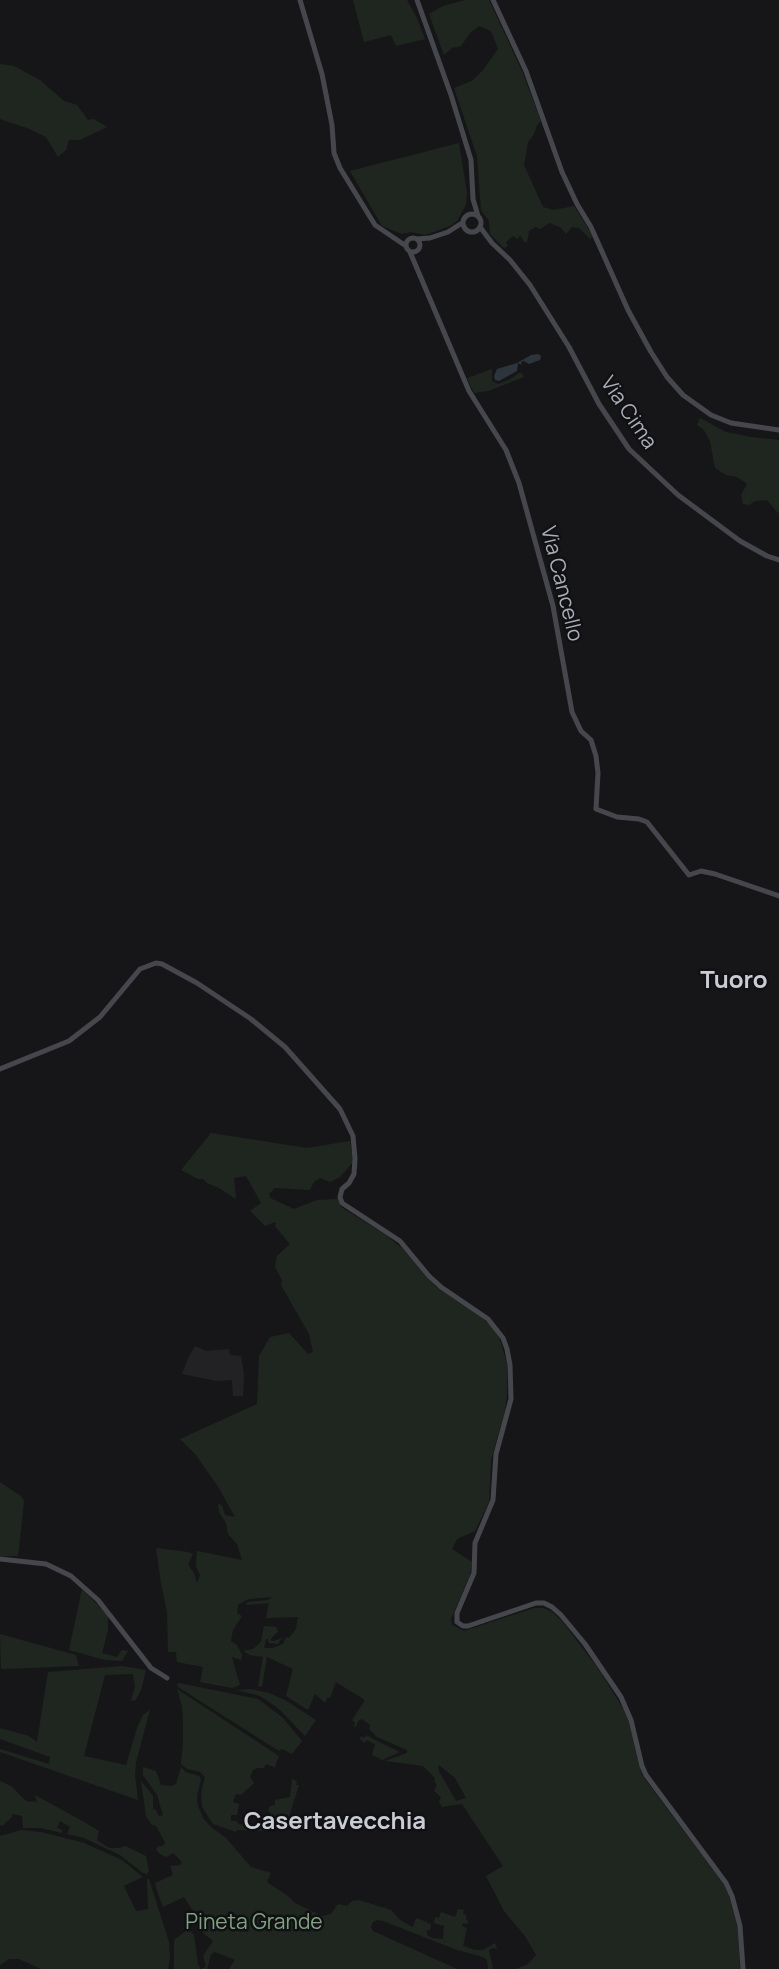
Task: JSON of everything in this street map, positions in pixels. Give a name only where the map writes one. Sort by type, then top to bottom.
[{"type":"street","points":[[300,0],[324,83],[334,153],[346,179],[375,225],[412,247]]},
{"type":"street","name":"Via Cima","points":[[417,0],[463,131],[471,160],[473,198],[481,221],[480,227],[530,285],[569,347],[599,404],[629,449],[678,495],[740,541],[779,560]]},
{"type":"street","points":[[493,0],[526,71],[562,172],[591,227],[628,310],[667,377],[683,395],[711,415],[731,423],[779,430]]},
{"type":"street","name":"Via Cima","points":[[473,198],[462,223],[470,232],[492,243]]},
{"type":"street","points":[[466,215],[478,216]]},
{"type":"street","points":[[412,247],[462,223]]},
{"type":"street","points":[[448,232],[470,232],[480,227]]},
{"type":"street","points":[[412,247],[420,243],[417,239],[430,238]]},
{"type":"street","name":"Via Cancello","points":[[412,247],[414,262],[469,391],[506,450],[519,483],[553,606],[572,712],[581,731],[591,740],[596,756],[596,809],[617,817],[639,818],[647,822],[690,875],[701,872],[715,874],[779,896]]},
{"type":"street","points":[[0,1069],[69,1041],[100,1017],[140,969],[156,963],[197,984],[251,1019],[285,1047],[340,1109],[353,1136],[355,1159],[354,1174],[342,1189],[342,1203],[400,1241],[429,1276],[488,1319],[503,1338],[507,1349],[511,1399],[496,1454],[493,1500],[475,1543],[474,1573],[457,1613],[457,1622],[468,1626],[536,1603],[544,1603],[561,1615],[585,1644],[621,1698],[631,1720],[646,1775],[726,1883],[740,1926],[743,1969]]},
{"type":"street","points":[[0,1559],[46,1563],[71,1576],[98,1600],[151,1668],[167,1678]]},
{"type":"shaded area","points":[[538,354],[541,356],[540,360],[529,364],[524,361],[521,362],[522,365],[518,363],[517,371],[499,381],[495,380],[497,369]]},
{"type":"shaded area","points":[[195,1346],[206,1351],[229,1349],[230,1355],[241,1356],[243,1396],[233,1396],[232,1380],[217,1381],[182,1374]]},
{"type":"green space","points":[[353,0],[407,0],[425,39],[396,46],[391,35],[364,42]]},
{"type":"green space","points":[[465,0],[489,0],[522,71],[541,121],[528,142],[524,165],[543,207],[554,210],[574,206],[592,236],[590,239],[579,228],[572,227],[566,234],[560,227],[549,223],[540,229],[536,227],[529,231],[525,243],[520,235],[518,239],[513,236],[504,248],[490,234],[489,221],[481,210],[477,156],[454,88],[472,81],[498,49],[491,31],[479,26],[461,46],[452,48],[444,55],[429,14],[443,6]]},
{"type":"green space","points":[[0,64],[14,66],[40,80],[64,101],[77,105],[88,120],[94,119],[107,127],[80,140],[69,140],[66,150],[58,157],[46,137],[0,119]]},
{"type":"green space","points":[[459,143],[467,193],[466,205],[457,221],[425,235],[411,232],[402,234],[382,226],[350,171]]},
{"type":"green space","points":[[492,369],[492,381],[498,384],[519,373],[524,377],[488,391],[474,393],[467,378]]},
{"type":"green space","points":[[700,418],[726,432],[779,440],[779,514],[767,500],[743,504],[741,495],[747,484],[715,468],[710,441],[704,430],[697,425]]},
{"type":"green space","points":[[211,1133],[307,1148],[350,1141],[353,1162],[340,1177],[330,1182],[320,1178],[310,1190],[275,1188],[269,1194],[270,1198],[294,1209],[317,1200],[338,1199],[341,1207],[386,1235],[404,1250],[435,1286],[480,1316],[499,1337],[507,1363],[505,1410],[491,1460],[489,1502],[475,1531],[457,1539],[452,1549],[472,1562],[470,1575],[451,1619],[452,1625],[464,1631],[534,1608],[551,1611],[561,1620],[597,1667],[624,1710],[642,1775],[724,1885],[738,1930],[740,1969],[516,1969],[528,1964],[536,1955],[525,1936],[504,1911],[486,1876],[503,1866],[462,1804],[442,1807],[439,1802],[441,1797],[434,1791],[437,1785],[435,1778],[423,1766],[385,1761],[407,1753],[407,1750],[377,1737],[369,1729],[370,1725],[362,1719],[354,1726],[352,1720],[365,1700],[336,1682],[330,1698],[328,1697],[325,1703],[315,1694],[308,1710],[286,1696],[293,1669],[267,1657],[262,1687],[258,1686],[263,1657],[243,1651],[253,1649],[261,1642],[264,1626],[276,1627],[278,1632],[271,1641],[282,1638],[278,1644],[269,1643],[266,1639],[264,1648],[283,1644],[286,1637],[289,1638],[296,1629],[298,1617],[266,1618],[269,1603],[246,1605],[247,1602],[268,1600],[272,1597],[249,1599],[238,1605],[237,1613],[242,1616],[233,1630],[231,1641],[237,1645],[242,1655],[241,1660],[232,1657],[240,1685],[232,1688],[200,1682],[203,1667],[177,1662],[176,1652],[168,1652],[167,1612],[156,1548],[193,1554],[188,1565],[197,1583],[200,1575],[196,1566],[197,1551],[242,1560],[237,1544],[228,1534],[218,1503],[225,1515],[235,1517],[196,1455],[180,1439],[257,1404],[259,1356],[270,1337],[289,1333],[308,1354],[313,1352],[309,1334],[281,1285],[282,1280],[275,1267],[277,1256],[290,1244],[275,1226],[275,1222],[265,1226],[250,1211],[261,1203],[246,1176],[234,1178],[236,1199],[203,1179],[181,1170]],"holes":[[[438,1766],[455,1778],[466,1798],[456,1801]]]},
{"type":"green space","points":[[0,1482],[22,1497],[24,1502],[18,1556],[0,1556]]},
{"type":"green space","points":[[82,1589],[108,1615],[108,1630],[102,1653],[117,1657],[122,1650],[128,1651],[122,1661],[105,1660],[69,1650]]},
{"type":"green space","points":[[0,1634],[76,1655],[79,1666],[1,1669]]},
{"type":"green space","points":[[122,1666],[146,1670],[141,1690],[135,1701],[131,1700],[135,1687],[133,1674],[105,1675],[84,1756],[126,1765],[137,1728],[143,1715],[150,1710],[136,1762],[138,1800],[0,1752],[0,1749],[49,1764],[50,1757],[0,1739],[0,1728],[29,1736],[37,1742],[48,1672]]},
{"type":"green space","points":[[179,1683],[258,1699],[283,1718],[302,1741],[292,1754],[282,1749],[279,1751],[178,1687]]},
{"type":"green space","points":[[177,1689],[279,1756],[276,1768],[266,1764],[264,1768],[253,1770],[250,1777],[254,1783],[241,1795],[236,1794],[233,1802],[239,1804],[237,1815],[231,1815],[231,1821],[250,1826],[262,1825],[265,1820],[262,1817],[271,1814],[268,1810],[275,1805],[275,1800],[290,1797],[292,1779],[299,1785],[287,1823],[278,1816],[263,1831],[236,1832],[213,1824],[202,1807],[201,1793],[205,1777],[181,1764],[183,1720]]},
{"type":"green space","points":[[251,1689],[285,1700],[316,1720],[305,1736],[278,1708],[260,1696],[237,1690]]},
{"type":"green space","points":[[367,1735],[400,1752],[382,1760],[372,1755],[375,1744],[367,1740],[364,1743],[360,1739],[361,1736],[364,1738]]},
{"type":"green space","name":"Pineta Grande","points":[[143,1767],[156,1771],[161,1785],[176,1784],[181,1767],[186,1772],[199,1776],[201,1779],[197,1797],[203,1818],[226,1838],[251,1867],[271,1873],[267,1882],[295,1903],[322,1916],[331,1914],[338,1904],[347,1906],[352,1901],[359,1900],[391,1910],[400,1920],[413,1927],[416,1918],[427,1922],[431,1924],[427,1935],[443,1939],[444,1926],[434,1923],[435,1917],[439,1918],[441,1912],[455,1917],[458,1909],[464,1910],[466,1920],[470,1918],[467,1924],[463,1923],[462,1926],[467,1928],[463,1946],[483,1950],[495,1943],[497,1949],[489,1950],[493,1969],[488,1969],[487,1960],[483,1957],[377,1920],[371,1927],[373,1931],[457,1969],[229,1969],[235,1960],[215,1952],[211,1954],[207,1969],[202,1969],[206,1966],[203,1956],[213,1941],[195,1922],[198,1918],[184,1897],[163,1907],[158,1894],[155,1883],[173,1875],[170,1866],[180,1865],[182,1862],[173,1853],[166,1857],[156,1850],[165,1842],[156,1826],[152,1825],[146,1816],[141,1781],[153,1796],[153,1809],[159,1816],[163,1815],[157,1795],[143,1775]]},
{"type":"green space","points":[[0,1781],[11,1786],[26,1801],[37,1802],[35,1795],[86,1823],[99,1831],[97,1840],[109,1848],[125,1846],[146,1856],[149,1871],[147,1874],[143,1873],[120,1855],[84,1838],[67,1834],[70,1827],[60,1821],[57,1828],[62,1830],[62,1833],[41,1828],[23,1828],[22,1816],[13,1814],[0,1825]]},
{"type":"green space","points":[[21,1830],[84,1843],[122,1860],[143,1877],[124,1886],[136,1911],[148,1909],[149,1879],[169,1942],[168,1969],[41,1969],[19,1959],[9,1959],[0,1965],[0,1836]]},
{"type":"green space","name":"Pineta Grande","points":[[188,1929],[194,1935],[198,1965],[201,1969],[174,1969],[174,1940]]},
{"type":"district","name":"Tuoro","points":[[734,981]]},
{"type":"district","name":"Casertavecchia","points":[[335,1822]]}]
